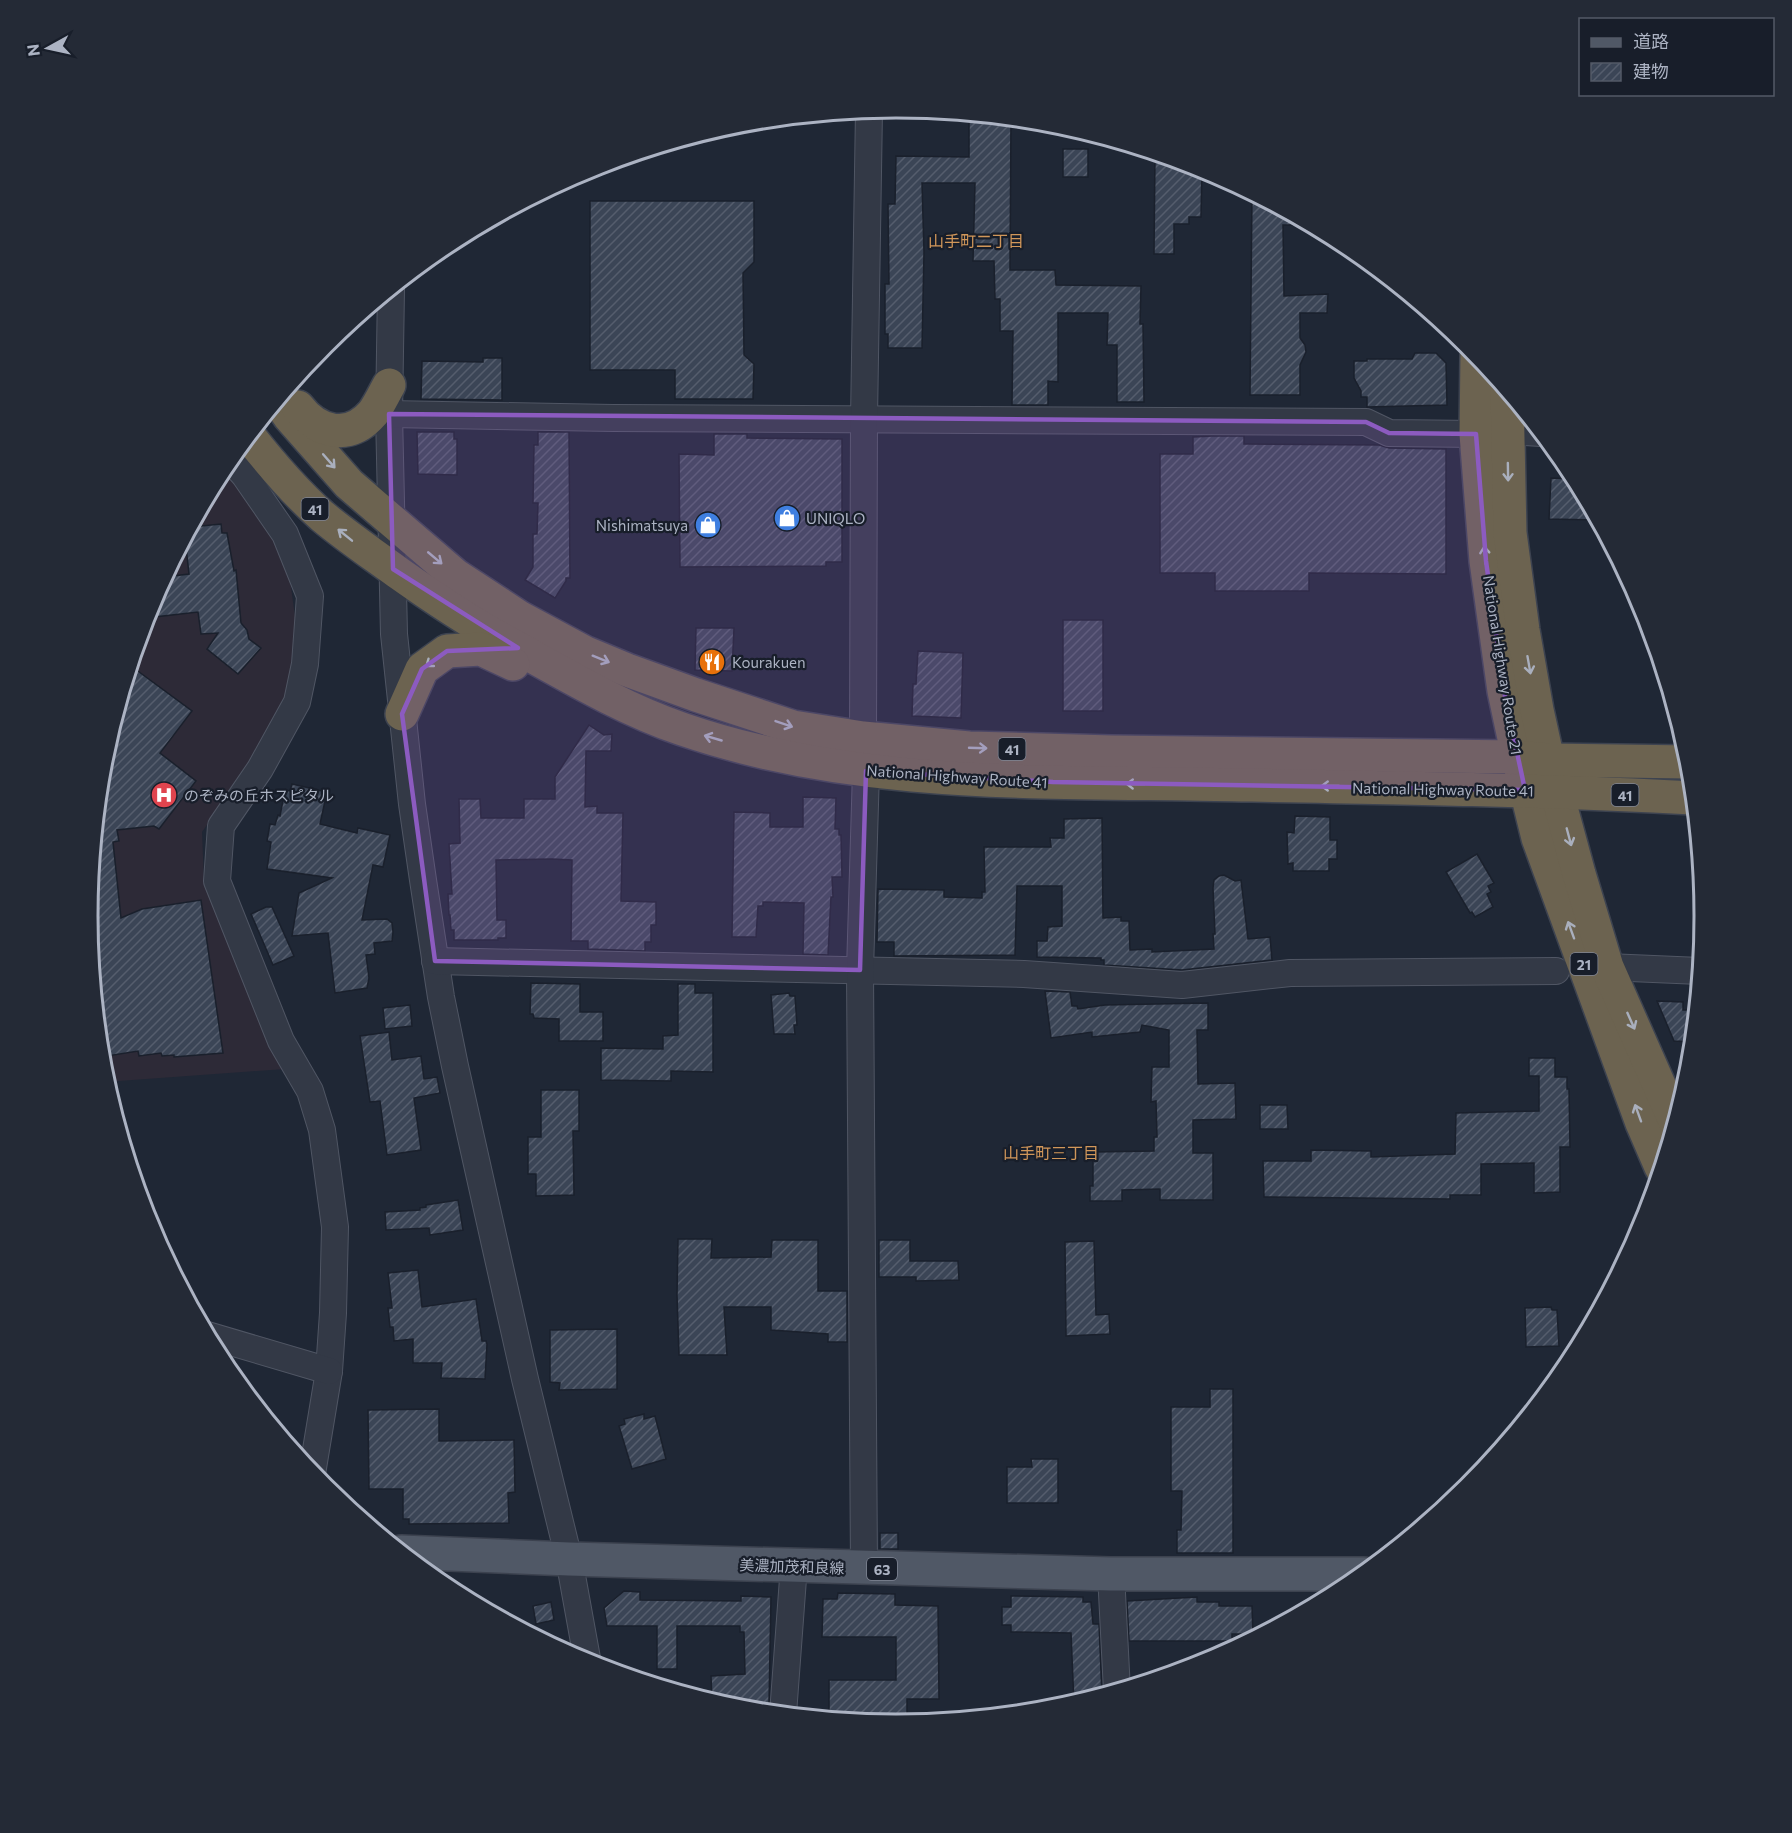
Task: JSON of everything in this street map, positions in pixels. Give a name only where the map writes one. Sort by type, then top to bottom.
[{"type":"highway","name":"National Highway Route 21","points":[[1481,373],[1510,533],[1537,710],[1533,759],[1541,791],[1579,874],[1607,967],[1670,1110]]},
{"type":"highway","points":[[290,398],[302,413],[321,428],[335,432],[358,425],[389,399]]},
{"type":"highway","name":"National Highway Route 21","points":[[1492,432],[1505,400]]},
{"type":"highway","name":"National Highway Route 41","points":[[282,406],[348,484],[464,581],[519,617],[586,653],[696,695],[793,727],[863,738],[969,748],[1679,762]]},
{"type":"highway","name":"National Highway Route 41","points":[[254,442],[276,469],[319,513],[354,542],[471,622],[650,717],[691,732],[784,757],[866,771],[930,778],[1541,791],[1685,798]]},
{"type":"highway","points":[[402,714],[423,669],[447,651],[481,649],[548,680],[586,685]]},
{"type":"highway","name":"National Highway Route 21","points":[[1541,791],[1542,849],[1642,1123],[1657,1157]]},
{"type":"main road","name":"美濃加茂和良線","points":[[414,1553],[1111,1574],[1348,1574]]},
{"type":"street","points":[[863,738],[864,419],[869,119]]},
{"type":"street","points":[[391,299],[390,520],[394,634],[412,804],[435,961],[454,1066],[525,1379],[569,1559],[586,1652]]},
{"type":"street","points":[[389,399],[864,419],[1366,422],[1389,433],[1531,433]]},
{"type":"street","points":[[237,467],[285,534],[310,596],[305,664],[297,702],[260,769],[221,826],[217,881],[281,1041],[310,1091],[322,1130],[336,1227],[329,1371],[314,1462]]},
{"type":"street","points":[[864,1568],[860,970],[866,771]]},
{"type":"street","points":[[435,961],[1024,974],[1182,985],[1290,973],[1556,971]]},
{"type":"street","points":[[1607,967],[1693,971]]},
{"type":"street","points":[[218,1338],[329,1371]]},
{"type":"street","points":[[784,1707],[794,1565]]},
{"type":"street","points":[[1111,1574],[1117,1684]]},
{"type":"highlighted area","points":[[389,414],[1366,422],[1389,433],[1476,434],[1486,561],[1504,691],[1525,790],[1053,782],[866,771],[860,970],[435,961],[402,714],[422,669],[447,651],[518,648],[393,569]]},
{"type":"shaded area","name":"のぞみの丘ホスピタル","points":[[230,476],[252,500],[288,565],[296,624],[291,677],[275,730],[202,832],[204,881],[285,1069],[115,1081],[104,1021],[99,969],[99,864],[104,812],[125,710],[158,611],[204,517]]},
{"type":"building","points":[[969,122],[1011,127],[1010,270],[1055,270],[1056,285],[1141,286],[1140,324],[1143,324],[1144,402],[1117,402],[1117,345],[1107,345],[1108,313],[1058,313],[1058,382],[1048,381],[1048,405],[1012,405],[1013,331],[1000,331],[1000,299],[995,299],[994,261],[973,261],[975,183],[922,183],[924,252],[922,348],[888,348],[888,334],[885,334],[885,284],[889,284],[888,204],[895,204],[896,156],[969,157]]},
{"type":"building","points":[[1063,149],[1088,149],[1088,177],[1063,177]]},
{"type":"building","points":[[1155,161],[1202,179],[1201,217],[1189,217],[1189,224],[1174,224],[1174,254],[1154,254]]},
{"type":"building","points":[[590,201],[754,201],[754,262],[743,273],[744,355],[754,364],[753,399],[675,399],[675,370],[590,370]]},
{"type":"building","points":[[1252,202],[1295,225],[1283,225],[1284,296],[1328,294],[1327,313],[1300,313],[1300,338],[1305,345],[1306,352],[1300,365],[1300,395],[1250,395]]},
{"type":"building","points":[[1415,353],[1436,353],[1446,363],[1447,405],[1367,407],[1367,397],[1361,397],[1361,391],[1354,378],[1354,361],[1412,359]]},
{"type":"building","points":[[483,358],[502,358],[502,400],[421,399],[422,361],[483,362]]},
{"type":"building","points":[[417,432],[454,432],[454,439],[457,439],[457,475],[418,474]]},
{"type":"building","points":[[538,432],[569,432],[570,578],[566,578],[555,598],[525,580],[533,567],[533,534],[537,534],[538,503],[533,503],[534,445],[538,445]]},
{"type":"building","points":[[714,434],[747,434],[747,438],[842,439],[842,562],[826,562],[826,566],[680,567],[679,454],[714,455]]},
{"type":"building","points":[[1244,436],[1244,444],[1379,445],[1389,448],[1446,449],[1446,574],[1309,573],[1309,591],[1215,591],[1215,573],[1160,573],[1160,454],[1193,454],[1193,437]]},
{"type":"building","points":[[1551,478],[1564,479],[1589,520],[1549,519]]},
{"type":"building","points":[[221,524],[222,533],[227,533],[234,571],[236,570],[241,623],[247,630],[249,639],[261,648],[238,674],[207,649],[218,633],[201,634],[198,612],[156,617],[174,576],[189,574],[186,551],[199,526]]},
{"type":"building","points":[[1063,620],[1103,620],[1103,711],[1063,711]]},
{"type":"building","points":[[696,628],[734,628],[732,671],[695,670]]},
{"type":"building","points":[[918,651],[963,653],[961,718],[912,716],[913,684],[916,684]]},
{"type":"building","points":[[137,670],[192,711],[160,753],[196,781],[159,829],[154,826],[117,830],[119,841],[113,842],[121,918],[142,909],[201,900],[223,1053],[174,1057],[174,1055],[162,1056],[161,1053],[139,1056],[138,1051],[110,1056],[99,969],[98,917],[99,864],[104,812],[113,761]]},
{"type":"building","points":[[589,725],[604,735],[612,734],[611,751],[586,751],[585,807],[597,806],[597,813],[623,813],[621,901],[656,902],[656,925],[651,925],[651,942],[645,942],[645,951],[588,949],[588,941],[571,941],[572,860],[552,859],[496,860],[497,920],[506,920],[506,938],[454,940],[454,930],[451,930],[449,915],[448,894],[452,894],[449,844],[460,843],[459,799],[480,799],[481,818],[524,818],[524,799],[555,799],[555,777]]},
{"type":"building","points":[[292,784],[327,792],[320,824],[357,833],[358,828],[390,835],[383,867],[373,865],[362,920],[387,919],[392,923],[392,941],[374,943],[375,954],[366,955],[369,978],[367,988],[335,993],[328,933],[292,936],[299,893],[332,878],[267,869],[271,842],[267,841],[270,824],[275,825],[278,815],[280,816],[285,790],[290,791]]},
{"type":"building","points":[[803,797],[836,798],[835,829],[839,829],[839,835],[841,835],[842,877],[832,877],[833,897],[831,897],[828,955],[803,954],[804,903],[763,902],[763,906],[758,906],[756,937],[732,937],[734,812],[770,813],[770,827],[803,827]]},
{"type":"building","points":[[1295,816],[1330,817],[1330,840],[1337,840],[1337,859],[1329,859],[1329,871],[1293,871],[1293,863],[1288,864],[1287,832],[1294,833]]},
{"type":"building","points":[[1102,818],[1103,918],[1121,917],[1121,921],[1129,921],[1130,950],[1152,949],[1152,952],[1214,949],[1214,880],[1224,875],[1235,881],[1241,880],[1248,939],[1270,937],[1272,960],[1182,970],[1104,965],[1104,960],[1101,958],[1037,957],[1037,941],[1047,941],[1048,927],[1062,926],[1062,886],[1017,886],[1015,955],[894,956],[894,942],[877,942],[878,889],[944,890],[944,897],[982,898],[982,892],[985,892],[984,847],[1051,847],[1050,838],[1064,838],[1064,819]]},
{"type":"building","points":[[1477,854],[1494,883],[1488,886],[1491,892],[1487,894],[1493,907],[1475,917],[1472,912],[1470,913],[1446,872]]},
{"type":"building","points":[[266,907],[272,907],[294,956],[273,965],[251,914]]},
{"type":"building","points":[[531,983],[580,984],[580,1012],[603,1012],[603,1041],[559,1041],[559,1019],[534,1018],[533,1014],[530,1014]]},
{"type":"building","points":[[678,984],[695,984],[695,993],[713,993],[713,1072],[671,1071],[671,1081],[601,1080],[601,1048],[663,1049],[663,1036],[678,1035]]},
{"type":"building","points":[[1045,991],[1070,992],[1072,1006],[1077,1006],[1078,1009],[1105,1005],[1208,1003],[1208,1030],[1197,1030],[1198,1084],[1235,1083],[1236,1119],[1193,1120],[1193,1153],[1213,1153],[1213,1200],[1160,1200],[1160,1189],[1122,1190],[1122,1201],[1090,1201],[1090,1186],[1093,1186],[1093,1152],[1154,1151],[1154,1137],[1157,1137],[1156,1101],[1151,1102],[1152,1067],[1169,1067],[1169,1030],[1142,1025],[1140,1032],[1092,1037],[1092,1032],[1051,1038]]},
{"type":"building","points":[[789,993],[790,996],[795,996],[797,1025],[794,1025],[795,1034],[774,1034],[771,995]]},
{"type":"building","points":[[1657,1001],[1683,1002],[1683,1010],[1689,1010],[1684,1042],[1674,1041]]},
{"type":"building","points":[[410,1005],[412,1026],[385,1029],[383,1008]]},
{"type":"building","points":[[389,1032],[392,1060],[421,1056],[424,1079],[437,1077],[440,1093],[414,1098],[421,1150],[387,1155],[380,1101],[370,1102],[360,1036]]},
{"type":"building","points":[[1529,1058],[1555,1058],[1555,1077],[1567,1077],[1570,1147],[1560,1147],[1560,1192],[1534,1193],[1534,1163],[1481,1164],[1481,1195],[1450,1195],[1450,1199],[1264,1197],[1263,1161],[1311,1161],[1311,1150],[1371,1151],[1371,1157],[1455,1154],[1456,1113],[1539,1111],[1539,1076],[1529,1076]]},
{"type":"building","points":[[541,1090],[579,1090],[579,1131],[573,1131],[574,1195],[536,1196],[536,1174],[528,1174],[528,1137],[541,1137]]},
{"type":"building","points":[[1260,1105],[1287,1105],[1288,1129],[1260,1129]]},
{"type":"building","points":[[458,1200],[463,1230],[430,1235],[429,1228],[386,1230],[385,1212],[420,1210],[426,1205]]},
{"type":"building","points":[[678,1239],[712,1239],[711,1258],[771,1257],[772,1240],[818,1240],[818,1291],[847,1291],[847,1342],[828,1342],[828,1334],[771,1330],[771,1307],[724,1307],[727,1355],[679,1355]]},
{"type":"building","points":[[879,1240],[910,1240],[910,1261],[958,1261],[959,1280],[916,1281],[916,1277],[879,1277]]},
{"type":"building","points":[[1094,1241],[1096,1315],[1109,1314],[1110,1334],[1066,1336],[1065,1242]]},
{"type":"building","points":[[418,1270],[422,1307],[476,1299],[482,1341],[486,1341],[487,1344],[485,1379],[441,1378],[442,1363],[413,1363],[413,1339],[394,1341],[388,1308],[392,1308],[388,1273]]},
{"type":"building","points":[[1551,1307],[1552,1310],[1557,1310],[1559,1346],[1526,1347],[1525,1308]]},
{"type":"building","points":[[617,1329],[617,1389],[559,1390],[560,1383],[550,1382],[550,1330]]},
{"type":"building","points":[[1210,1389],[1233,1389],[1233,1553],[1177,1553],[1177,1530],[1181,1530],[1182,1491],[1171,1491],[1171,1407],[1210,1407]]},
{"type":"building","points":[[439,1409],[439,1441],[514,1440],[515,1492],[508,1493],[509,1523],[409,1524],[409,1519],[403,1519],[403,1489],[369,1489],[368,1410]]},
{"type":"building","points":[[644,1414],[644,1419],[655,1416],[666,1459],[632,1469],[619,1426],[625,1424],[624,1419]]},
{"type":"building","points":[[1031,1459],[1058,1459],[1058,1503],[1007,1503],[1007,1467],[1032,1467]]},
{"type":"building","points":[[880,1533],[898,1533],[898,1549],[880,1549]]},
{"type":"building","points":[[624,1591],[640,1592],[640,1600],[741,1601],[741,1596],[771,1597],[769,1704],[712,1693],[711,1676],[745,1674],[744,1632],[740,1632],[740,1626],[677,1626],[677,1669],[657,1669],[657,1626],[607,1626],[604,1608]]},
{"type":"building","points":[[838,1593],[895,1594],[895,1605],[938,1606],[939,1699],[907,1699],[907,1715],[829,1712],[829,1680],[896,1680],[896,1637],[822,1637],[823,1599],[837,1599]]},
{"type":"building","points":[[1011,1596],[1083,1597],[1083,1602],[1091,1602],[1093,1624],[1099,1624],[1102,1688],[1074,1695],[1071,1633],[1011,1632],[1011,1625],[1002,1625],[1002,1607],[1011,1607]]},
{"type":"building","points":[[1197,1597],[1197,1602],[1219,1602],[1219,1606],[1252,1606],[1253,1631],[1247,1634],[1232,1634],[1231,1641],[1129,1641],[1127,1601]]},
{"type":"building","points":[[551,1602],[554,1620],[536,1624],[533,1606]]},
{"type":"place","name":"UNIQLO","points":[[787,518]]},
{"type":"place","name":"Nishimatsuya","points":[[708,525]]},
{"type":"place","name":"Kourakuen","points":[[712,662]]},
{"type":"place","name":"のぞみの丘ホスピタル","points":[[164,795]]},
{"type":"district","name":"山手町二丁目","points":[[976,240]]},
{"type":"district","name":"山手町三丁目","points":[[1051,1152]]}]
